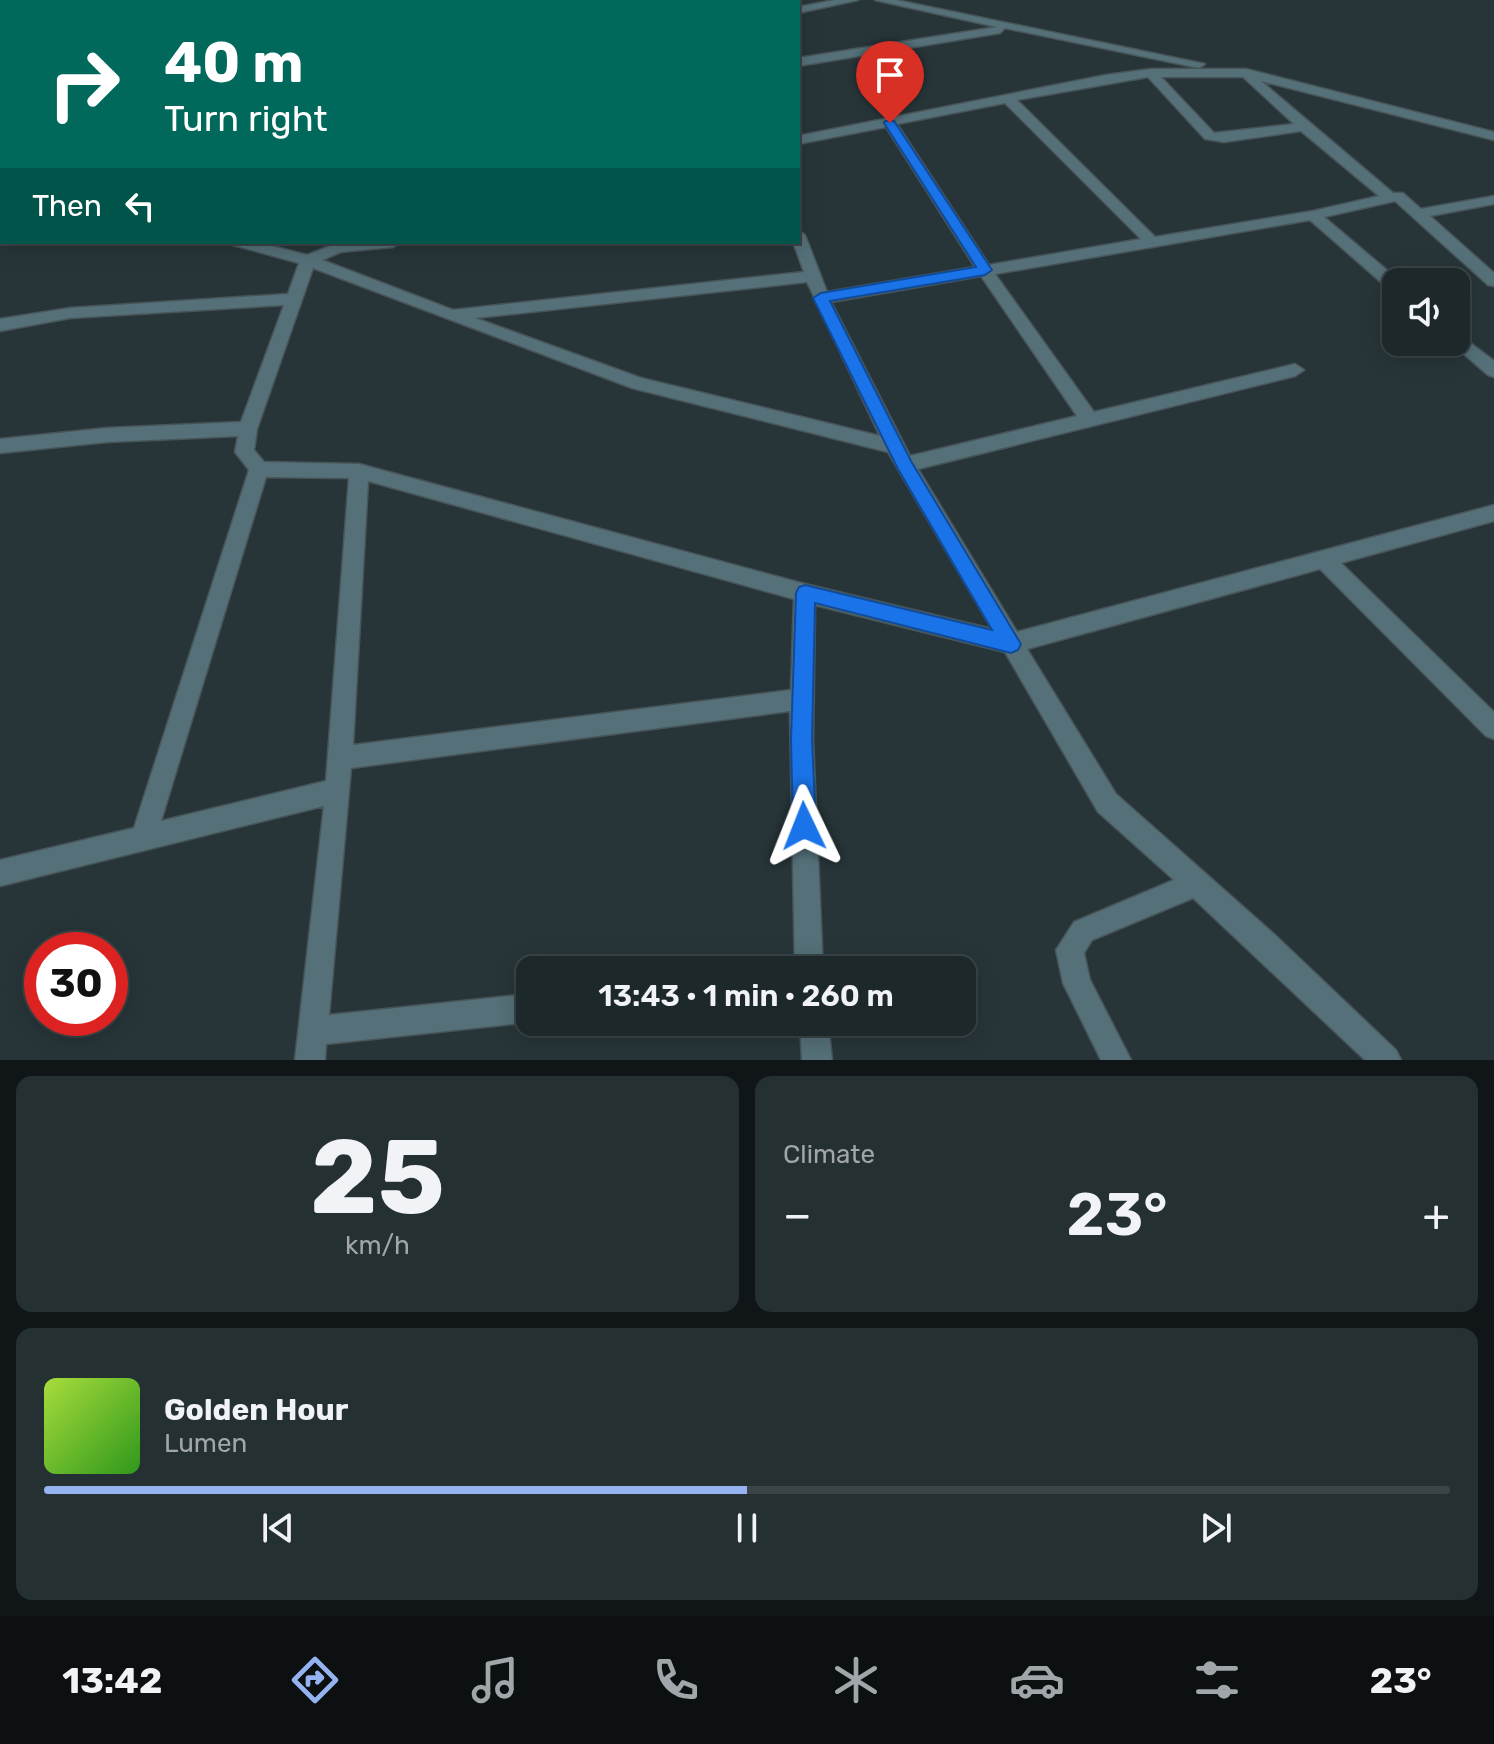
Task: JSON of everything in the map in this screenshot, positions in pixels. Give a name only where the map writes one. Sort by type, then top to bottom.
[{"type":"street","points":[[800,10],[853,0]]},
{"type":"street","points":[[880,0],[1246,73],[1494,136]]},
{"type":"street","points":[[800,62],[1013,28]]},
{"type":"street","points":[[1151,73],[1210,136],[1224,138],[1304,127]]},
{"type":"street","points":[[800,140],[1151,73],[1246,73],[1304,127],[1390,198]]},
{"type":"street","points":[[1008,99],[1152,242]]},
{"type":"street","points":[[890,123],[985,270],[1088,418]]},
{"type":"street","points":[[821,298],[1313,215],[1398,196],[1494,281]]},
{"type":"street","points":[[1418,214],[1494,200]]},
{"type":"street","points":[[1313,215],[1382,274]]},
{"type":"street","points":[[800,240],[821,298],[899,455],[1107,803],[1386,1060]]},
{"type":"street","points":[[246,244],[308,260],[638,384],[899,455],[1088,418],[1295,370]]},
{"type":"street","points":[[375,244],[338,248],[308,260],[248,429],[244,452],[259,469],[359,471],[805,593],[1011,644],[1494,513]]},
{"type":"street","points":[[451,315],[813,276]]},
{"type":"street","points":[[0,325],[70,313],[294,299]]},
{"type":"street","points":[[1470,350],[1494,371]]},
{"type":"street","points":[[0,446],[107,435],[248,429]]},
{"type":"street","points":[[143,838],[259,469]]},
{"type":"street","points":[[310,1060],[338,790],[359,471]]},
{"type":"street","points":[[1324,559],[1494,728]]},
{"type":"street","points":[[805,593],[803,699],[809,956]]},
{"type":"street","points":[[340,758],[803,699]]},
{"type":"street","points":[[0,873],[338,790]]},
{"type":"street","points":[[1116,1060],[1077,983],[1070,950],[1083,931],[1196,884]]},
{"type":"street","points":[[312,1031],[516,1009]]},
{"type":"street","points":[[815,1036],[817,1060]]},
{"type":"route","points":[[804,826],[801,740],[805,593],[1011,644],[904,465],[821,298],[985,270],[890,123]]}]
